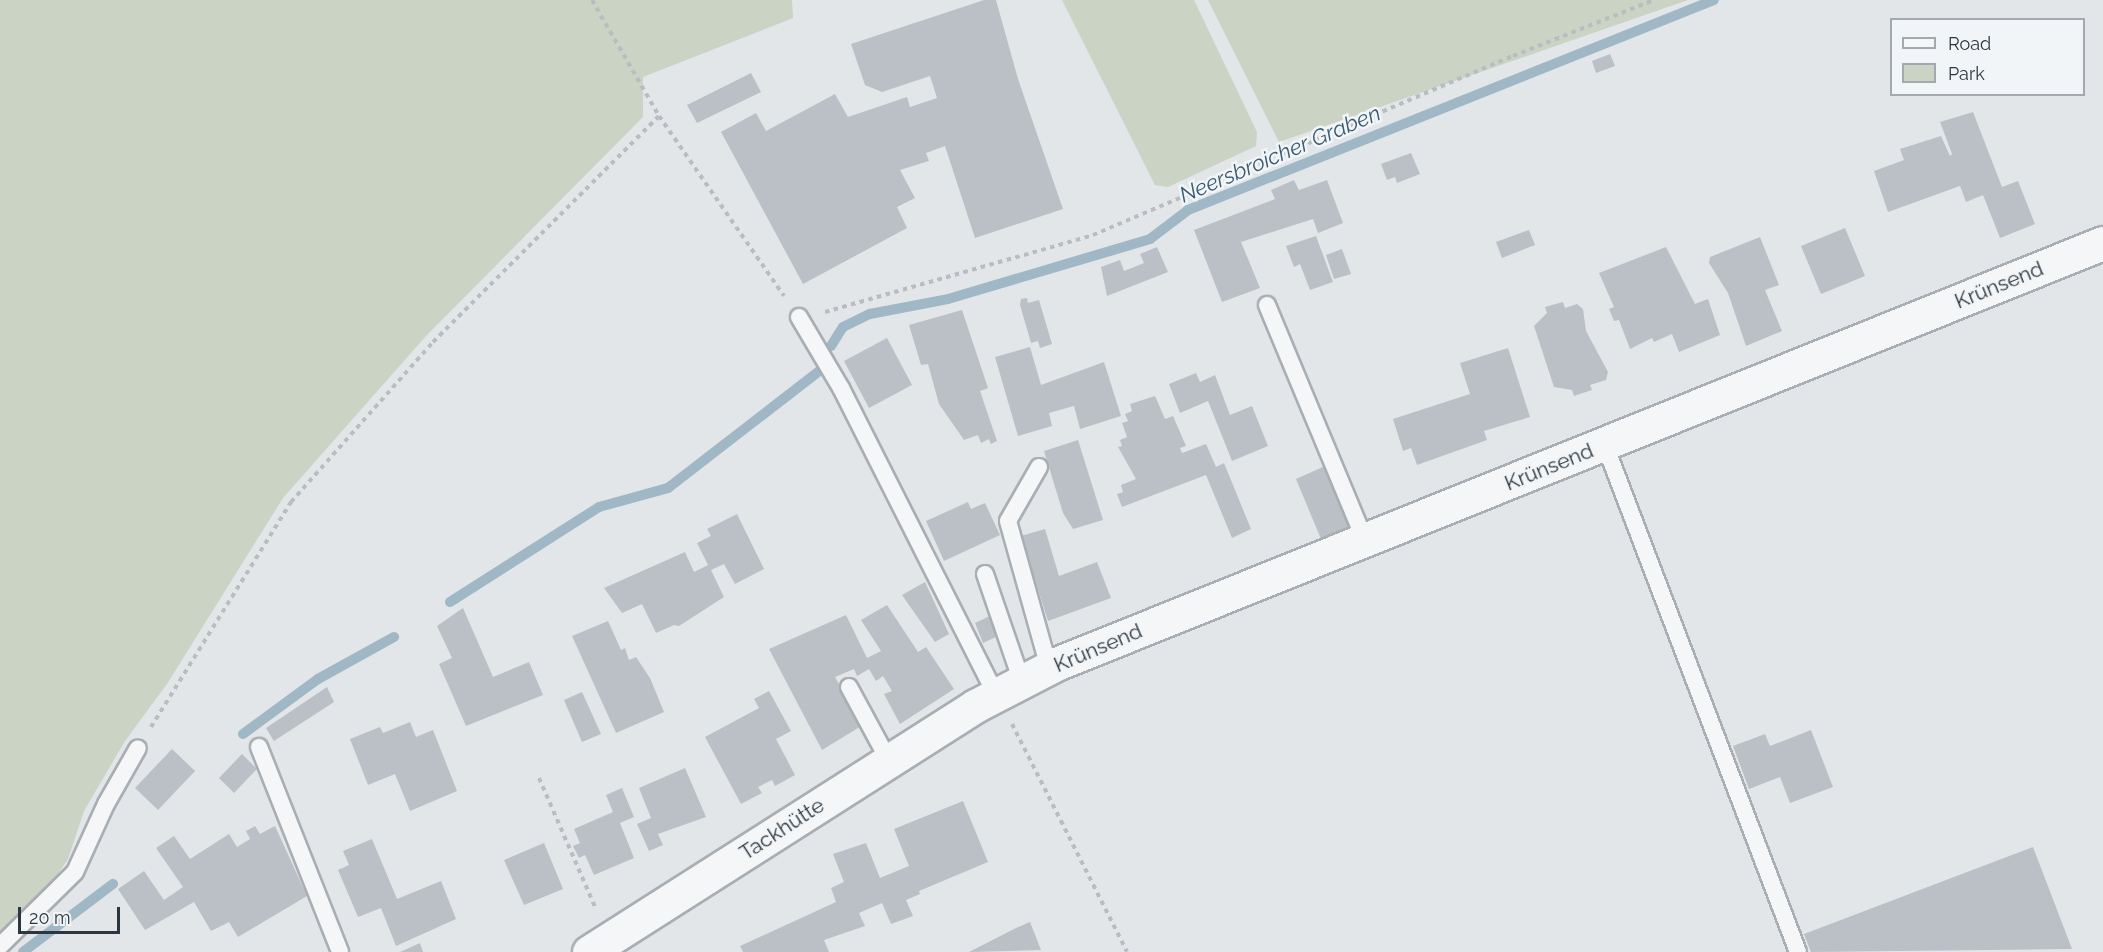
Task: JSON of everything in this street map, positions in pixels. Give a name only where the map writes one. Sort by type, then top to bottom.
[{"type":"street","name":"Krünsend","points":[[1010,688],[1365,540],[2103,243]]},
{"type":"street","name":"Tackhütte","points":[[601,944],[889,761],[1010,688]]},
{"type":"lane","points":[[1267,305],[1365,540]]},
{"type":"lane","points":[[799,317],[1010,688]]},
{"type":"lane","points":[[1605,445],[1798,952]]},
{"type":"lane","points":[[1010,688],[1008,521],[1039,467]]},
{"type":"lane","points":[[985,574],[1010,688]]},
{"type":"lane","points":[[849,687],[889,761]]},
{"type":"lane","points":[[259,747],[340,952]]},
{"type":"lane","points":[[0,946],[75,872],[106,804],[138,748]]},
{"type":"path","points":[[591,0],[659,116],[799,317],[877,300],[1093,235],[1513,56],[1654,0]]},
{"type":"path","points":[[138,748],[210,626],[291,502],[441,334],[659,116]]},
{"type":"path","points":[[1010,688],[1127,952]]},
{"type":"path","points":[[539,778],[598,914],[601,944]]},
{"type":"green space","points":[[0,0],[792,0],[793,18],[643,77],[643,117],[426,336],[283,498],[167,684],[125,741],[84,811],[68,859],[42,897],[0,931]]},
{"type":"green space","points":[[1062,0],[1194,0],[1257,132],[1256,146],[1168,187],[1155,185]]},
{"type":"green space","points":[[1208,0],[1688,0],[1279,142]]},
{"type":"building","points":[[984,0],[996,0],[1018,79],[1063,209],[975,238],[945,146],[926,153],[929,161],[900,170],[915,198],[897,207],[907,228],[803,284],[721,132],[756,113],[766,131],[835,94],[848,117],[907,97],[910,107],[937,98],[930,76],[882,92],[865,85],[851,44]]},
{"type":"building","points":[[1610,54],[1615,66],[1596,73],[1592,61]]},
{"type":"building","points":[[751,73],[761,92],[697,123],[687,105]]},
{"type":"building","points":[[1973,112],[2002,187],[2018,181],[2035,224],[2000,238],[1983,195],[1966,202],[1960,186],[1888,212],[1874,171],[1904,160],[1900,149],[1941,136],[1950,156],[1952,154],[1940,122]]},
{"type":"building","points":[[1411,153],[1420,174],[1397,183],[1395,177],[1387,180],[1381,164]]},
{"type":"building","points":[[1294,180],[1299,190],[1327,180],[1343,223],[1318,233],[1313,219],[1241,242],[1260,288],[1222,302],[1194,230],[1275,199],[1271,190]]},
{"type":"building","points":[[1845,228],[1865,276],[1821,294],[1801,246]]},
{"type":"building","points":[[1529,230],[1535,245],[1502,258],[1496,242]]},
{"type":"building","points":[[1316,236],[1333,282],[1310,290],[1300,264],[1294,267],[1286,246]]},
{"type":"building","points":[[1760,237],[1779,285],[1765,290],[1782,331],[1746,346],[1728,293],[1709,263],[1710,257]]},
{"type":"building","points":[[1157,247],[1168,272],[1107,296],[1101,267],[1120,260],[1124,271],[1144,263],[1140,254]]},
{"type":"building","points":[[1666,247],[1695,304],[1708,299],[1720,335],[1679,352],[1672,334],[1654,342],[1652,338],[1630,349],[1619,320],[1614,321],[1609,309],[1614,307],[1599,273]]},
{"type":"building","points":[[1342,249],[1351,274],[1334,279],[1326,255]]},
{"type":"building","points":[[1027,298],[1028,303],[1039,300],[1052,344],[1040,348],[1038,341],[1031,343],[1020,305],[1021,299]]},
{"type":"building","points":[[1563,302],[1565,308],[1577,304],[1583,309],[1586,331],[1608,372],[1606,380],[1590,385],[1592,390],[1574,396],[1572,390],[1554,387],[1534,326],[1547,313],[1545,307]]},
{"type":"building","points":[[962,310],[988,388],[980,391],[997,441],[991,444],[989,439],[981,443],[978,435],[964,440],[939,404],[928,364],[921,365],[909,325]]},
{"type":"building","points":[[887,338],[912,385],[869,408],[844,361]]},
{"type":"building","points":[[1030,347],[1041,385],[1104,362],[1121,416],[1080,429],[1074,406],[1049,413],[1052,426],[1018,436],[995,357]]},
{"type":"building","points":[[1508,348],[1530,417],[1484,431],[1487,440],[1417,465],[1411,448],[1403,451],[1393,419],[1470,394],[1460,363]]},
{"type":"building","points":[[1196,373],[1200,382],[1215,375],[1230,415],[1252,406],[1268,446],[1232,461],[1208,401],[1180,413],[1169,384]]},
{"type":"building","points":[[1155,396],[1165,419],[1173,416],[1186,446],[1180,448],[1182,453],[1206,444],[1216,467],[1224,463],[1251,529],[1232,538],[1206,475],[1122,507],[1117,494],[1123,492],[1121,485],[1136,479],[1118,447],[1122,446],[1120,440],[1127,437],[1122,423],[1128,421],[1125,414],[1132,411],[1130,404]]},
{"type":"building","points":[[1078,440],[1103,520],[1073,529],[1063,513],[1044,451]]},
{"type":"building","points":[[1325,466],[1350,526],[1321,539],[1296,479]]},
{"type":"building","points":[[968,502],[971,509],[985,503],[1000,535],[944,561],[926,521]]},
{"type":"building","points":[[737,514],[764,569],[735,584],[724,564],[711,570],[724,597],[679,626],[674,625],[656,633],[642,604],[622,613],[604,588],[685,552],[694,572],[708,565],[697,543],[711,536],[707,529]]},
{"type":"building","points":[[1045,529],[1059,576],[1097,562],[1111,598],[1048,621],[1021,536]]},
{"type":"building","points":[[925,582],[949,634],[935,642],[902,595]]},
{"type":"building","points":[[887,605],[918,652],[926,647],[954,689],[900,724],[884,694],[892,691],[883,676],[876,681],[869,669],[857,676],[854,669],[835,677],[863,725],[822,750],[769,649],[846,615],[867,658],[881,651],[861,620]]},
{"type":"building","points":[[463,608],[493,677],[529,662],[543,695],[466,726],[439,664],[452,658],[437,626]]},
{"type":"building","points":[[990,616],[998,636],[983,643],[975,623]]},
{"type":"building","points":[[608,621],[621,650],[625,648],[629,660],[636,657],[650,678],[664,712],[616,733],[572,636]]},
{"type":"building","points":[[327,687],[334,702],[274,741],[266,728]]},
{"type":"building","points":[[769,691],[791,731],[776,739],[795,775],[775,786],[772,780],[758,787],[762,793],[741,804],[705,737],[759,708],[754,699]]},
{"type":"building","points":[[582,692],[601,734],[582,742],[564,700]]},
{"type":"building","points":[[410,722],[416,737],[433,730],[457,791],[410,811],[395,774],[368,785],[350,739],[380,727],[383,733]]},
{"type":"building","points":[[1811,730],[1833,787],[1790,803],[1780,777],[1749,789],[1733,746],[1765,734],[1770,746]]},
{"type":"building","points":[[172,749],[195,771],[158,810],[135,788]]},
{"type":"building","points":[[242,754],[257,769],[234,793],[219,778]]},
{"type":"building","points":[[685,768],[706,817],[658,834],[663,845],[649,851],[637,824],[651,818],[639,788]]},
{"type":"building","points":[[622,788],[634,817],[620,823],[634,858],[594,875],[585,855],[579,858],[573,846],[580,843],[574,829],[613,812],[606,795]]},
{"type":"building","points":[[963,801],[988,862],[919,891],[920,894],[906,900],[913,916],[891,924],[882,903],[859,913],[865,926],[824,940],[829,952],[743,952],[740,946],[836,902],[831,888],[844,882],[833,854],[866,843],[880,878],[909,866],[894,829]]},
{"type":"building","points":[[255,826],[260,834],[275,826],[307,896],[238,937],[229,922],[211,931],[194,902],[145,930],[118,889],[144,871],[164,900],[183,887],[156,848],[174,836],[190,859],[229,834],[237,847],[250,839],[246,831]]},
{"type":"building","points":[[372,839],[397,899],[441,881],[456,919],[396,946],[381,908],[358,917],[338,870],[349,865],[343,851]]},
{"type":"building","points":[[544,843],[563,889],[524,905],[504,860]]},
{"type":"building","points":[[2033,847],[2072,949],[1811,952],[1804,934]]},
{"type":"building","points":[[1030,922],[1041,950],[969,952],[1016,928]]},
{"type":"building","points":[[420,943],[423,952],[400,952]]},
{"type":"waterway","name":"Neersbroicher Graben","points":[[831,346],[843,327],[870,314],[948,299],[1150,239],[1188,210],[1714,0]]},
{"type":"waterway","name":"Neersbroicher Graben","points":[[450,602],[599,507],[668,488],[818,372]]},
{"type":"waterway","name":"Neersbroicher Graben","points":[[243,734],[318,679],[394,637]]},
{"type":"waterway","name":"Neersbroicher Graben","points":[[23,952],[113,884]]}]
